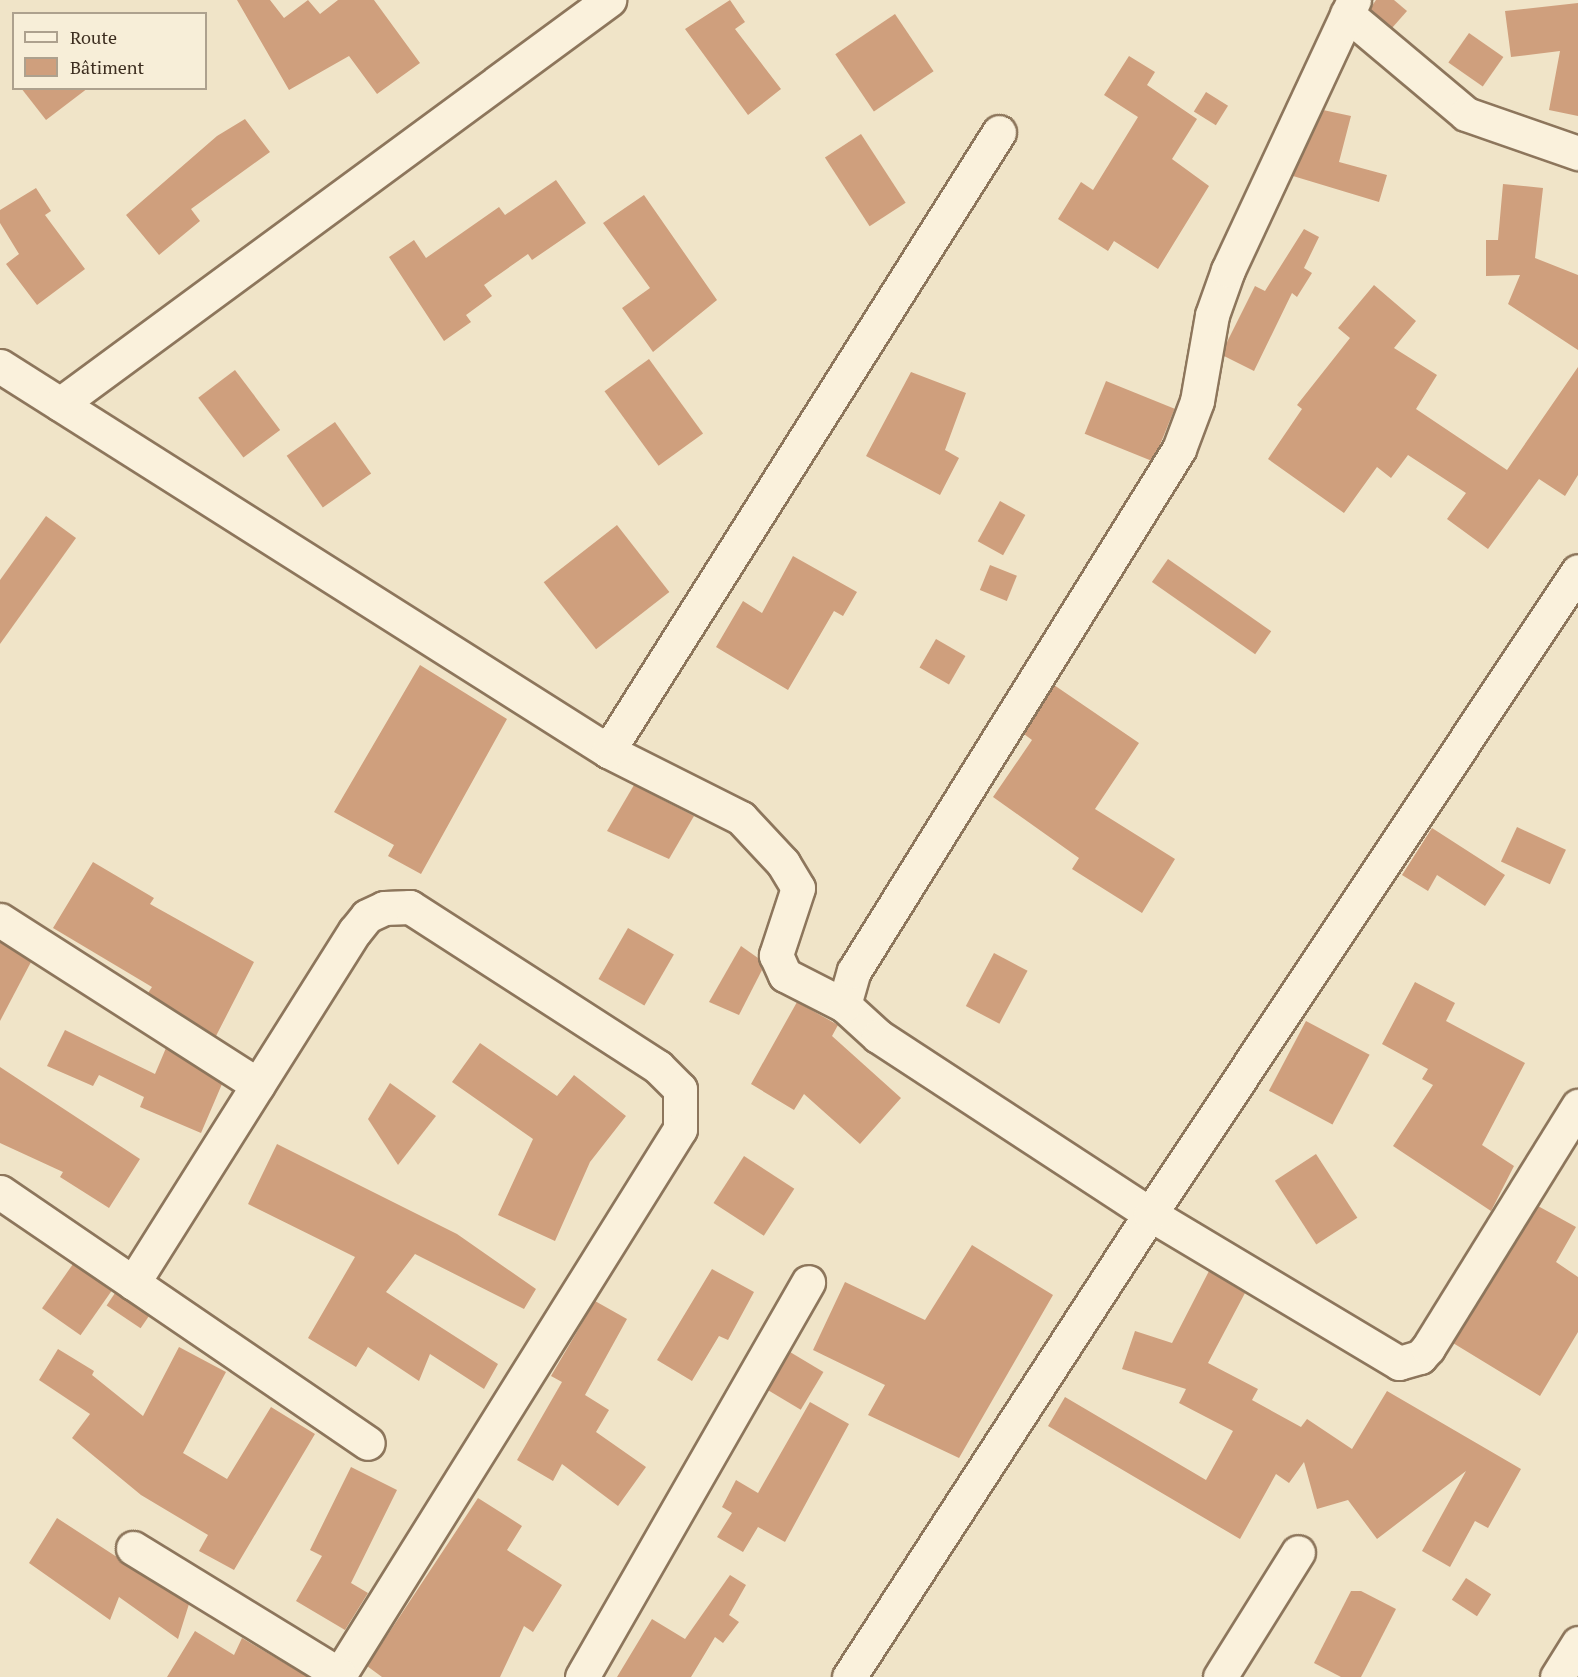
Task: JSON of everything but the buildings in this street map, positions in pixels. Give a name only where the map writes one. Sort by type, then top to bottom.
[{"type":"street","points":[[60,404],[609,0]]},
{"type":"street","points":[[844,1005],[854,971],[1179,449],[1197,401],[1212,315],[1228,270],[1351,7],[1466,114],[1578,153]]},
{"type":"street","points":[[608,751],[999,132]]},
{"type":"street","points":[[0,366],[608,751],[741,818],[783,863],[798,888],[776,955],[785,975],[844,1005],[878,1036],[1150,1214],[1399,1363],[1409,1362],[1428,1348],[1578,1106]]},
{"type":"street","points":[[849,1677],[1150,1214],[1578,572]]},
{"type":"street","points":[[133,1283],[367,916],[384,908],[410,907],[658,1067],[680,1089],[680,1129],[339,1676],[133,1548]]},
{"type":"street","points":[[0,920],[258,1085]]},
{"type":"street","points":[[0,1192],[368,1443]]},
{"type":"street","points":[[582,1677],[808,1282]]},
{"type":"street","points":[[1220,1677],[1298,1552]]},
{"type":"street","points":[[1557,1677],[1578,1643]]}]
